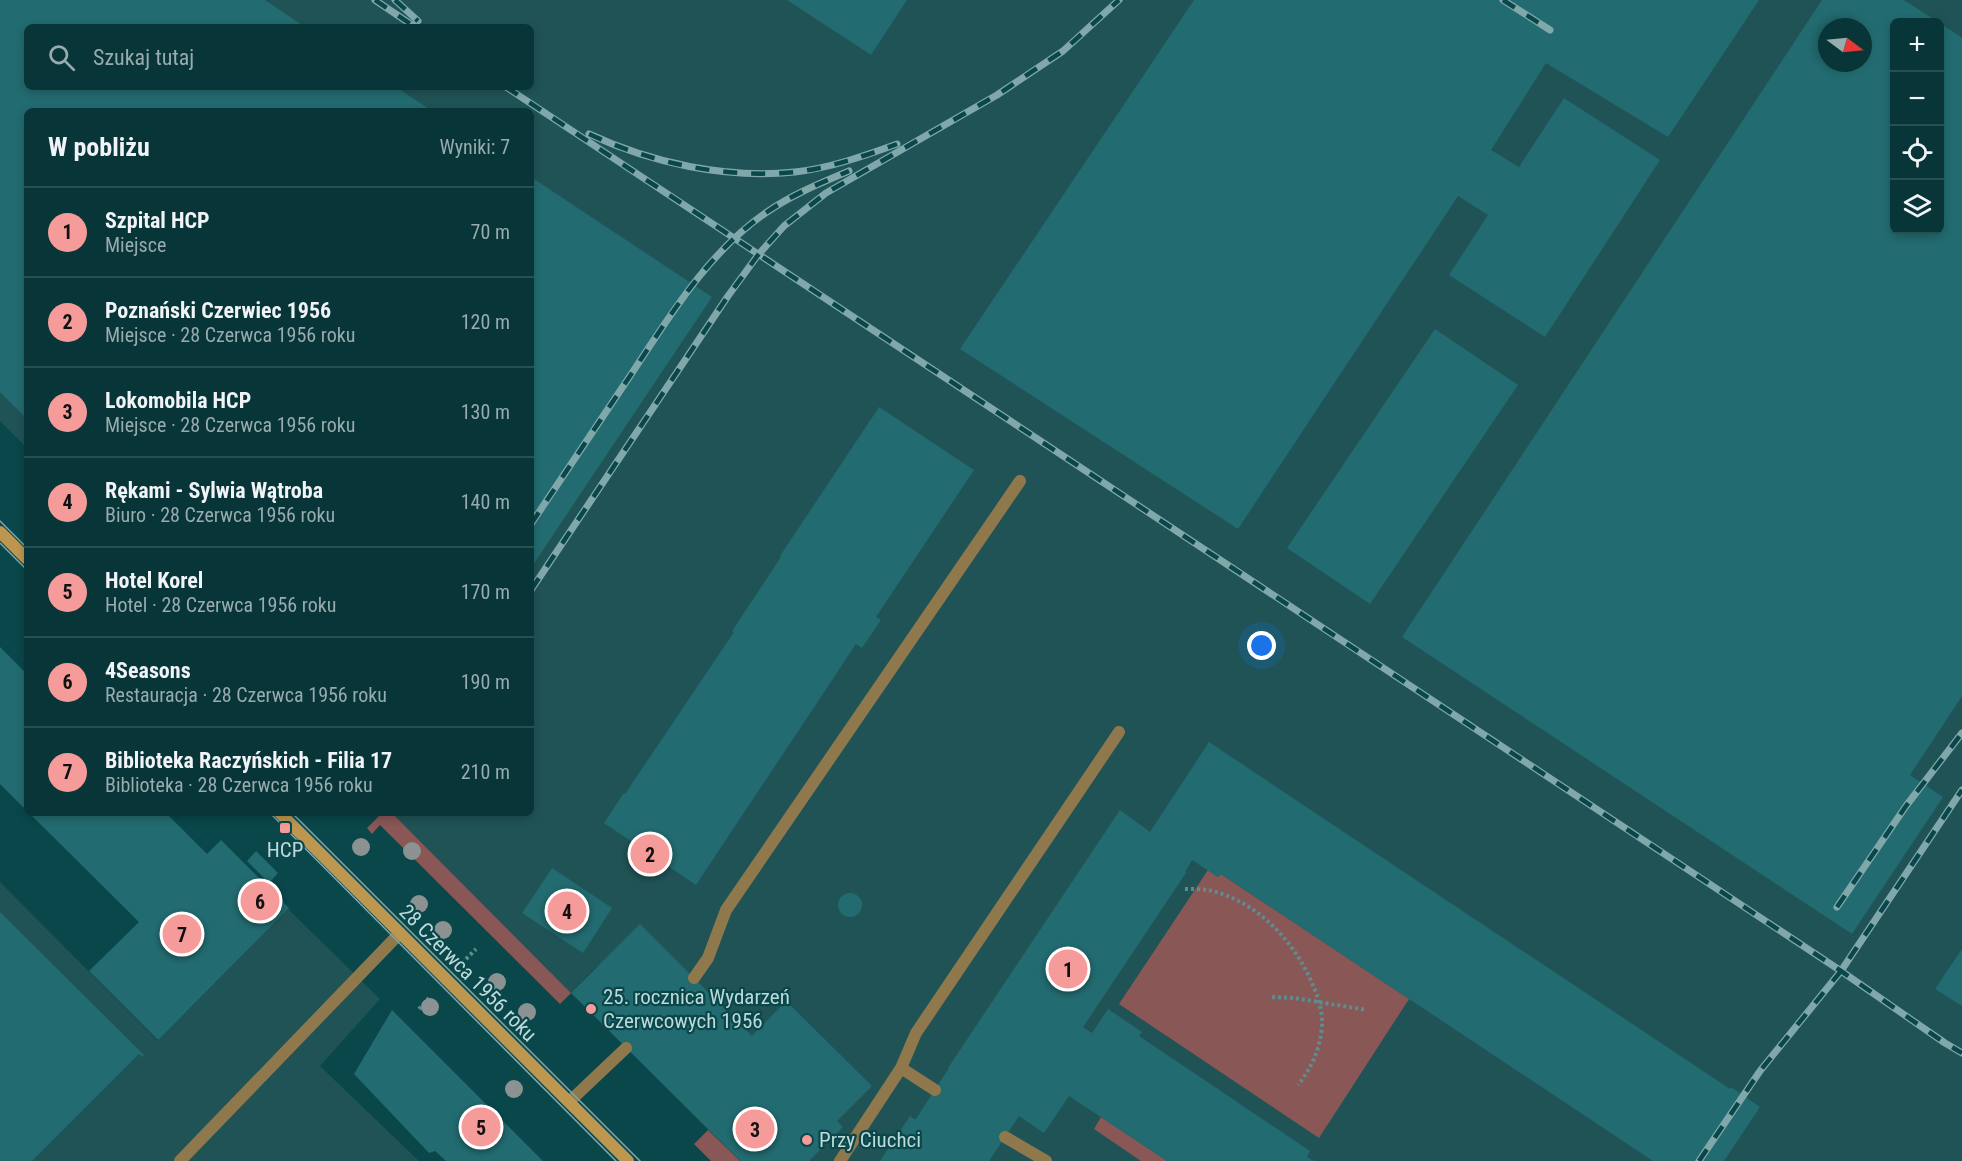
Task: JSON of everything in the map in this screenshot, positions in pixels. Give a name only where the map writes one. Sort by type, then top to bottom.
[{"type":"street","points":[[0,532],[24,556]]},
{"type":"street","name":"28 Czerwca 1956 roku","points":[[283,816],[628,1161]]},
{"type":"lane","points":[[694,978],[708,958],[726,910],[1020,480]]},
{"type":"lane","points":[[840,1161],[900,1068],[916,1033],[1119,732]]},
{"type":"lane","points":[[180,1161],[400,933]]},
{"type":"lane","points":[[569,1102],[626,1048]]},
{"type":"lane","points":[[900,1068],[935,1090]]},
{"type":"lane","points":[[1005,1137],[1046,1161]]},
{"type":"path","points":[[1185,889],[1208,890],[1253,909],[1288,941],[1301,960],[1319,1003],[1322,1024],[1311,1068],[1298,1085]]},
{"type":"path","points":[[466,959],[476,949]]},
{"type":"path","points":[[1272,997],[1294,998],[1367,1010]]},
{"type":"path","points":[[419,1009],[429,998]]},
{"type":"shaded area","points":[[0,0],[1962,0],[1962,1161],[804,1161],[596,967],[571,993],[395,816],[534,816],[534,108],[24,108],[24,445],[0,421]]},
{"type":"shaded area","points":[[379,816],[395,816],[571,993],[560,1004],[380,825],[372,834],[367,828]]},
{"type":"shaded area","points":[[1208,870],[1218,877],[1221,874],[1409,999],[1319,1138],[1119,1004]]},
{"type":"shaded area","points":[[0,882],[157,1040],[285,906],[380,999],[320,1066],[419,1161],[0,1161]]},
{"type":"shaded area","points":[[1101,1117],[1167,1161],[1141,1161],[1094,1129]]},
{"type":"shaded area","points":[[708,1130],[740,1161],[711,1161],[694,1144]]},
{"type":"building","points":[[0,0],[265,0],[301,24],[24,24],[24,90],[400,90],[428,108],[24,108],[24,416],[0,392]]},
{"type":"building","points":[[787,0],[907,0],[871,55]]},
{"type":"building","points":[[1194,0],[1759,0],[1668,137],[1546,63],[1491,150],[1519,167],[1564,98],[1660,160],[1545,337],[1449,275],[1488,215],[1458,196],[1238,529],[960,349]]},
{"type":"building","points":[[1822,0],[1904,0],[1932,18],[1890,18],[1890,234],[1944,234],[1944,26],[1962,38],[1962,696],[1910,775],[1943,797],[1852,934],[1402,637]]},
{"type":"building","points":[[534,179],[712,297],[534,564]]},
{"type":"building","points":[[1435,329],[1518,385],[1370,604],[1287,548]]},
{"type":"building","points":[[879,407],[974,470],[876,617],[881,620],[862,648],[856,644],[696,885],[604,823],[734,632],[732,631],[780,556]]},
{"type":"building","points":[[0,647],[24,671],[24,808],[0,784]]},
{"type":"building","points":[[1209,742],[1760,1107],[1724,1161],[1653,1161],[1221,874],[1218,877],[1192,860],[1186,873],[1083,1027],[1092,1033],[1108,1009],[1142,1032],[1139,1036],[1310,1151],[1307,1157],[1314,1161],[1167,1161],[1069,1096],[1044,1133],[1019,1116],[989,1161],[880,1161],[910,1116],[916,1119],[1120,810],[1150,832]]},
{"type":"building","points":[[32,816],[169,816],[207,854],[221,840],[289,908],[158,1040],[89,971],[139,922]]},
{"type":"building","points":[[256,851],[278,873],[269,883],[247,861]]},
{"type":"building","points":[[552,868],[612,908],[583,953],[522,913]]},
{"type":"building","points":[[850,893],[858,897],[862,905],[858,913],[850,917],[842,913],[838,905],[842,897]]},
{"type":"building","points":[[0,912],[144,1055],[143,1057],[139,1054],[32,1161],[0,1161]]},
{"type":"building","points":[[640,924],[752,1036],[786,1001],[872,1086],[837,1121],[843,1127],[809,1161],[740,1161],[571,993]]},
{"type":"building","points":[[1962,949],[1962,1006],[1935,989]]},
{"type":"building","points":[[392,1010],[543,1161],[446,1161],[435,1151],[429,1153],[354,1074]]},
{"type":"tram line","points":[[0,521],[24,545]]},
{"type":"tram line","points":[[0,543],[24,567]]},
{"type":"tram line","points":[[273,816],[616,1161]]},
{"type":"tram line","points":[[295,816],[640,1161]]},
{"type":"railway","points":[[375,0],[411,24]]},
{"type":"railway","points":[[395,0],[418,21]]},
{"type":"railway","points":[[534,586],[728,296],[758,255],[784,226],[826,193],[997,95],[1063,51],[1119,0]]},
{"type":"railway","points":[[1503,0],[1550,30]]},
{"type":"railway","points":[[511,90],[1962,1053]]},
{"type":"railway","points":[[589,134],[663,161],[716,171],[769,174],[821,168],[897,144]]},
{"type":"railway","points":[[534,520],[660,331],[691,287],[726,246],[767,212],[797,194],[849,171]]},
{"type":"railway","points":[[1837,907],[1906,806],[1962,733]]},
{"type":"railway","points":[[1699,1161],[1760,1071],[1841,971],[1962,790]]},
{"type":"place","name":"HCP","points":[[285,828]]},
{"type":"place","name":"Poznański Czerwiec 1956","points":[[650,854]]},
{"type":"place","name":"4Seasons","points":[[260,901]]},
{"type":"place","name":"Rękami - Sylwia Wątroba","points":[[567,911]]},
{"type":"place","name":"Biblioteka Raczyńskich - Filia 17","points":[[182,934]]},
{"type":"place","name":"Szpital HCP","points":[[1068,969]]},
{"type":"place","name":"25. rocznica Wydarzeń Czerwcowych 1956","points":[[591,1009]]},
{"type":"place","name":"Hotel Korel","points":[[481,1127]]},
{"type":"place","name":"Lokomobila HCP","points":[[755,1129]]},
{"type":"place","name":"Przy Ciuchci","points":[[807,1140]]}]
